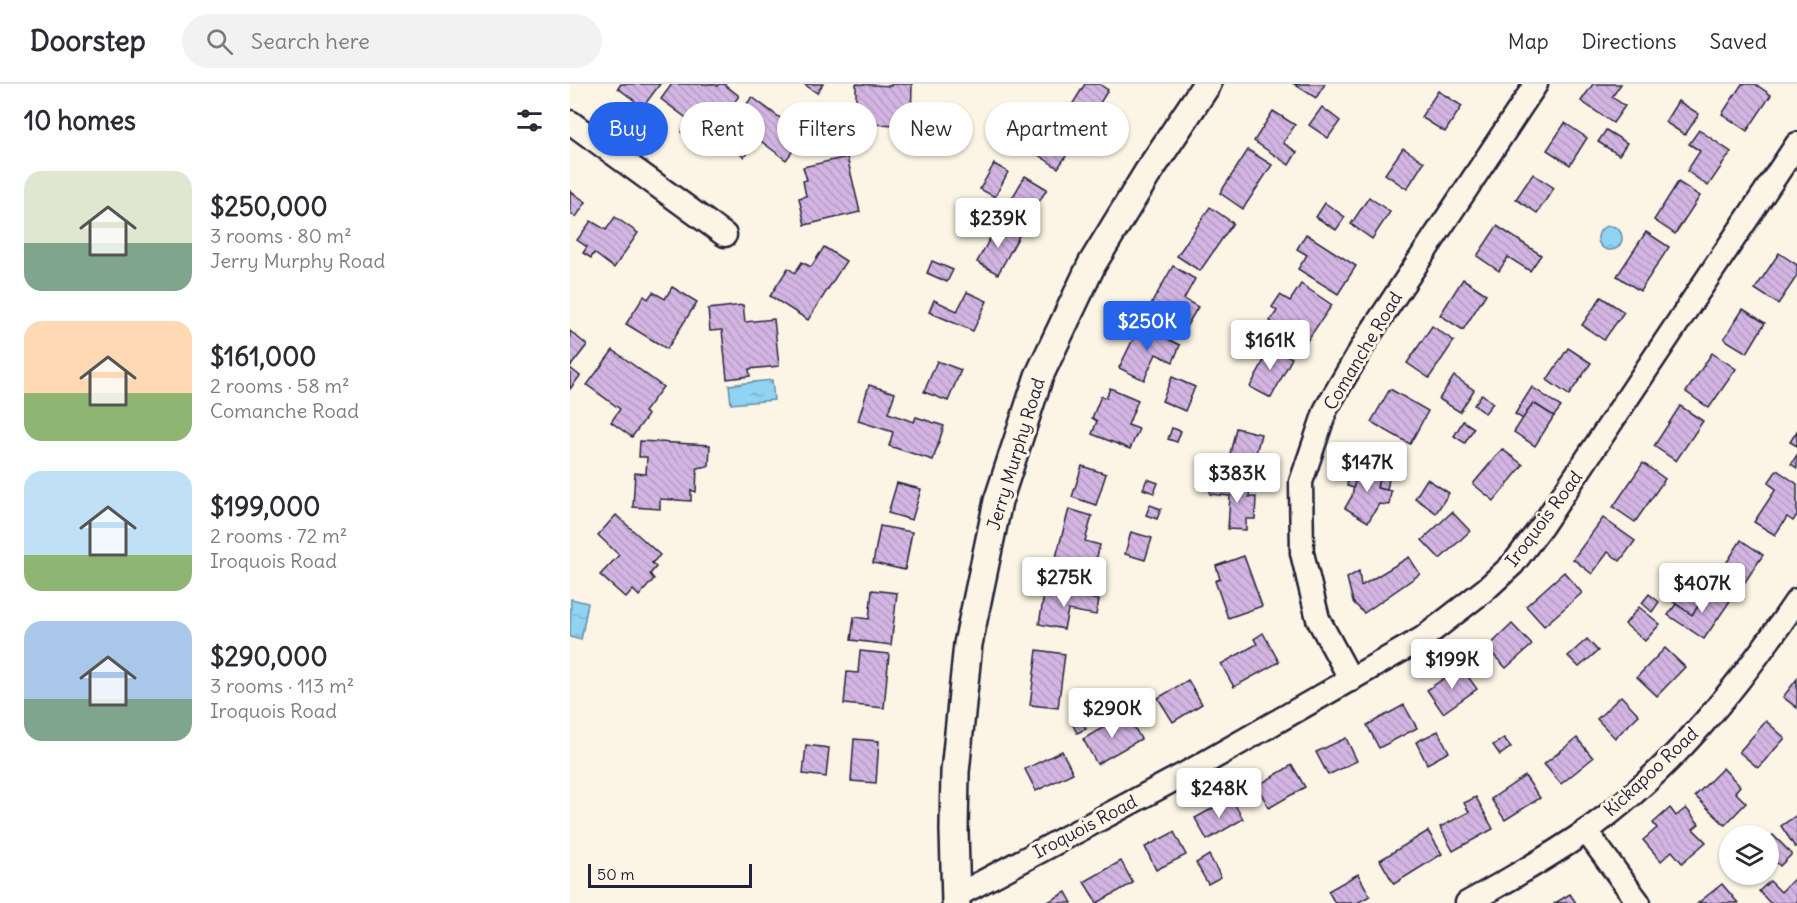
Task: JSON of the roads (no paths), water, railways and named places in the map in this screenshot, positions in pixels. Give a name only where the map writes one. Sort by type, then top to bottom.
[{"type":"street","name":"Jerry Murphy Road","points":[[956,900],[955,772],[968,644],[998,501],[1039,376],[1092,264],[1147,174],[1207,84]]},
{"type":"street","name":"Comanche Road","points":[[1351,680],[1318,619],[1302,553],[1301,482],[1326,409],[1370,334],[1536,84]]},
{"type":"street","points":[[570,122],[725,234]]},
{"type":"street","name":"Iroquois Road","points":[[956,900],[1192,770],[1423,638],[1486,589],[1513,564],[1581,470],[1797,144]]},
{"type":"street","name":"Kickapoo Road","points":[[1467,903],[1586,831],[1633,792],[1672,756],[1723,703],[1797,600]]},
{"type":"street","points":[[1586,831],[1639,903]]},
{"type":"water","points":[[1610,226],[1619,229],[1622,238],[1619,247],[1610,250],[1601,247],[1598,238],[1601,229]]},
{"type":"water","points":[[772,380],[774,400],[731,404],[729,385]]},
{"type":"water","points":[[571,599],[588,603],[581,640],[570,637]]}]
